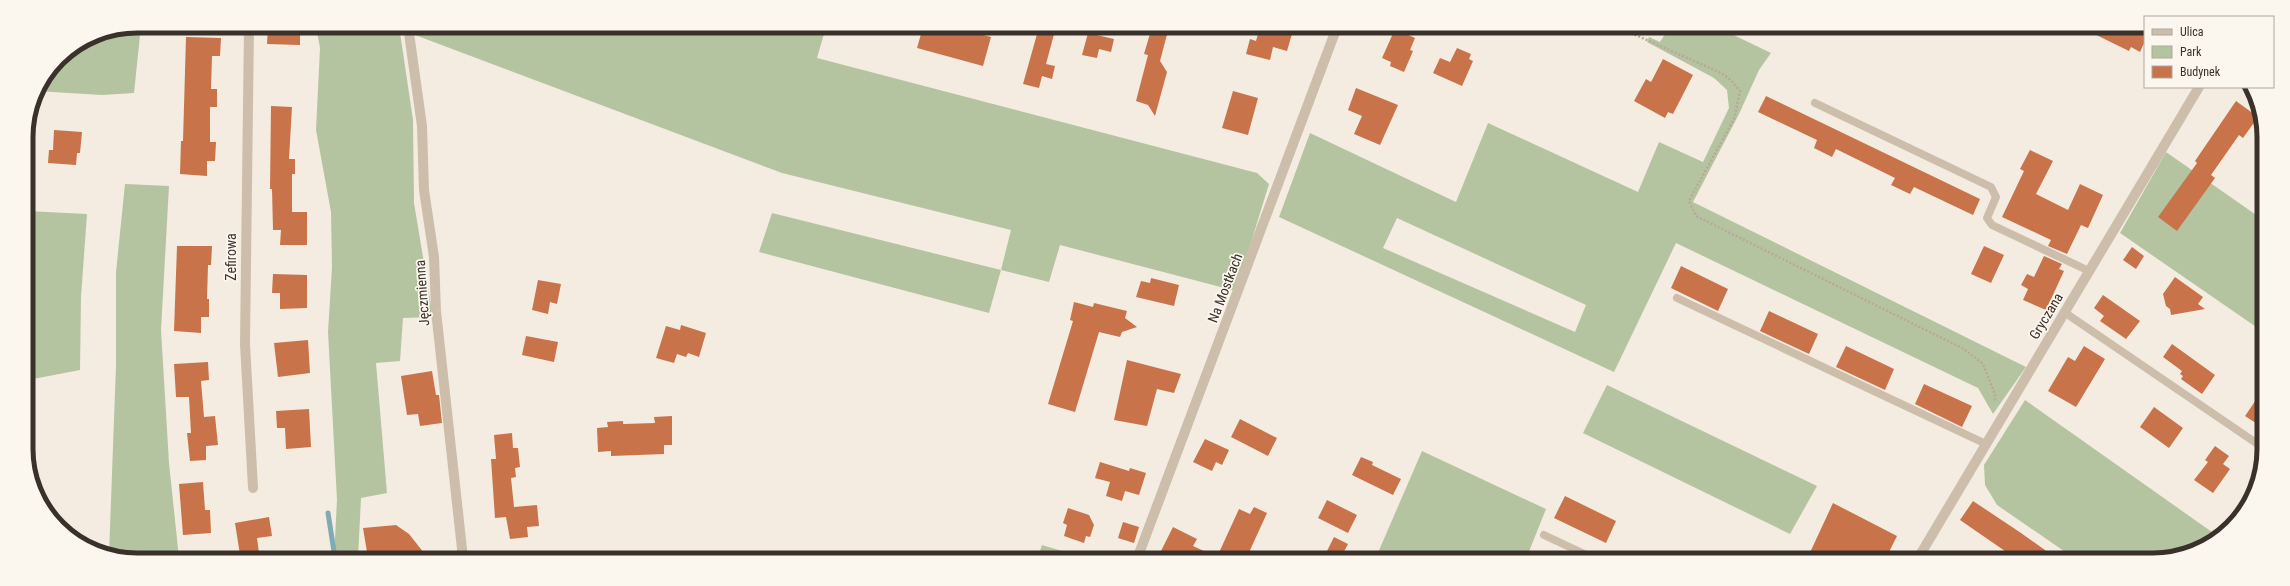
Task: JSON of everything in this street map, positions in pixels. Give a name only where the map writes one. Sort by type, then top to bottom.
[{"type":"street","name":"Zefirowa","points":[[249,33],[245,344],[253,488]]},
{"type":"street","name":"Jęczmienna","points":[[409,33],[422,126],[424,190],[434,257],[436,311],[462,553]]},
{"type":"street","name":"Na Mostkach","points":[[1139,553],[1335,33]]},
{"type":"street","name":"Gryczana","points":[[1920,553],[2198,88]]},
{"type":"lane","points":[[1815,103],[1991,187],[1996,197],[1987,218],[1992,225],[2089,271]]},
{"type":"lane","points":[[1677,298],[1986,444]]},
{"type":"lane","points":[[2064,312],[2257,444]]},
{"type":"lane","points":[[1544,535],[1582,553]]},
{"type":"path","points":[[1631,33],[1721,73],[1731,80],[1740,91],[1734,119],[1689,201],[1696,216],[1964,349],[1984,364],[1995,394],[1998,424]]},
{"type":"green space","points":[[140,33],[134,93],[102,95],[44,91],[54,74],[63,63],[74,54],[97,41],[117,35]]},
{"type":"green space","points":[[317,33],[400,33],[413,120],[414,203],[433,317],[403,318],[400,361],[376,363],[387,493],[361,498],[358,553],[334,553],[337,500],[328,332],[332,267],[331,212],[316,130],[320,48]]},
{"type":"green space","points":[[415,33],[824,33],[817,58],[1257,173],[1269,184],[1236,291],[1060,245],[1049,282],[1001,270],[1011,230],[782,173],[415,35]]},
{"type":"green space","points":[[1666,33],[1729,33],[1771,53],[1759,70],[1739,114],[1693,202],[2026,367],[1993,414],[1978,388],[1676,243],[1614,372],[1279,217],[1310,133],[1456,202],[1488,123],[1638,192],[1659,142],[1703,162],[1729,108],[1727,90],[1714,78],[1647,42],[1649,37],[1660,42]],"holes":[[[1397,218],[1586,305],[1575,332],[1383,248]]]},
{"type":"green space","points":[[2166,152],[2257,216],[2257,328],[2120,233]]},
{"type":"green space","points":[[125,184],[169,186],[161,330],[169,463],[178,553],[137,553],[109,549],[116,365],[116,272]]},
{"type":"green space","points":[[33,211],[87,214],[81,297],[80,370],[33,379]]},
{"type":"green space","points":[[772,213],[1001,270],[989,313],[759,252]]},
{"type":"green space","points":[[1607,385],[1817,486],[1790,534],[1583,433]]},
{"type":"green space","points":[[2025,400],[2214,533],[2193,545],[2160,553],[2067,553],[1997,505],[1985,485],[1984,465]]},
{"type":"green space","points":[[1422,451],[1546,509],[1528,553],[1378,553]]},
{"type":"green space","points":[[1042,545],[1069,553],[1039,553]]},
{"type":"building","points":[[268,33],[300,33],[300,45],[267,44]]},
{"type":"building","points":[[921,33],[976,33],[991,37],[983,66],[917,48]]},
{"type":"building","points":[[1037,33],[1054,33],[1046,64],[1055,66],[1052,79],[1042,76],[1039,88],[1023,84]]},
{"type":"building","points":[[1088,33],[1114,39],[1111,52],[1099,49],[1097,58],[1082,55]]},
{"type":"building","points":[[1150,33],[1167,33],[1160,61],[1167,72],[1155,116],[1148,105],[1136,101],[1148,55],[1144,54]]},
{"type":"building","points":[[1258,33],[1292,33],[1287,51],[1273,47],[1270,60],[1246,54],[1250,39],[1256,41]]},
{"type":"building","points":[[1393,33],[1404,33],[1415,38],[1410,50],[1413,51],[1404,72],[1390,66],[1391,62],[1382,58]]},
{"type":"building","points":[[2092,33],[2144,33],[2144,43],[2140,52],[2131,47],[2129,51]]},
{"type":"building","points":[[186,37],[221,38],[220,56],[212,56],[211,89],[217,89],[217,107],[210,107],[210,142],[216,142],[215,161],[207,161],[207,176],[180,174],[181,141],[183,141]]},
{"type":"building","points":[[1457,48],[1471,54],[1469,59],[1473,61],[1462,86],[1433,73],[1440,58],[1450,62]]},
{"type":"building","points":[[1663,59],[1693,75],[1673,114],[1668,112],[1665,118],[1634,101],[1646,79],[1651,82]]},
{"type":"building","points":[[1356,88],[1398,105],[1380,145],[1354,134],[1362,116],[1348,110]]},
{"type":"building","points":[[1233,91],[1258,98],[1248,135],[1222,128]]},
{"type":"building","points":[[1766,96],[1980,199],[1973,215],[1914,187],[1910,194],[1891,185],[1895,178],[1836,149],[1832,157],[1814,148],[1817,140],[1758,112]]},
{"type":"building","points":[[2236,101],[2254,114],[2256,120],[2243,138],[2239,135],[2211,175],[2215,178],[2177,231],[2158,217],[2197,163],[2195,161]]},
{"type":"building","points":[[271,106],[292,107],[289,159],[295,159],[295,174],[292,174],[292,212],[307,212],[307,245],[280,245],[281,230],[273,230],[272,189],[270,189]]},
{"type":"building","points":[[54,130],[82,132],[80,153],[77,153],[76,165],[48,163],[49,150],[53,150]]},
{"type":"building","points":[[2030,150],[2053,161],[2036,194],[2068,210],[2080,184],[2103,195],[2088,228],[2081,225],[2067,254],[2048,246],[2051,240],[2002,217],[2024,171],[2020,169]]},
{"type":"building","points":[[177,246],[212,246],[211,265],[208,265],[207,299],[209,299],[209,317],[201,317],[201,333],[174,331]]},
{"type":"building","points":[[1984,246],[2004,255],[1991,283],[1971,274]]},
{"type":"building","points":[[2132,247],[2144,256],[2136,269],[2123,260]]},
{"type":"building","points":[[2044,256],[2062,264],[2059,269],[2064,271],[2046,310],[2023,300],[2028,289],[2021,285],[2027,274],[2034,277]]},
{"type":"building","points":[[1681,266],[1728,289],[1718,311],[1671,288]]},
{"type":"building","points":[[273,274],[307,275],[307,308],[280,309],[280,293],[272,293]]},
{"type":"building","points":[[2175,277],[2203,297],[2198,304],[2205,309],[2171,315],[2170,309],[2166,306],[2163,294]]},
{"type":"building","points":[[1151,278],[1179,285],[1174,306],[1136,297],[1141,281],[1150,283]]},
{"type":"building","points":[[538,280],[561,284],[557,304],[550,302],[548,314],[532,310]]},
{"type":"building","points":[[2103,295],[2140,321],[2126,339],[2100,321],[2104,316],[2094,308]]},
{"type":"building","points":[[1074,302],[1093,307],[1094,303],[1127,311],[1125,318],[1137,327],[1122,332],[1120,337],[1099,332],[1075,412],[1048,404],[1073,321],[1070,320]]},
{"type":"building","points":[[1769,311],[1818,334],[1809,354],[1760,331]]},
{"type":"building","points":[[681,325],[706,333],[699,357],[688,353],[686,357],[677,354],[674,363],[656,358],[666,326],[680,330]]},
{"type":"building","points":[[526,336],[558,342],[554,362],[522,355]]},
{"type":"building","points":[[308,340],[310,373],[278,377],[274,343]]},
{"type":"building","points":[[2172,344],[2215,375],[2202,394],[2181,379],[2183,376],[2180,374],[2182,371],[2163,357]]},
{"type":"building","points":[[1846,346],[1894,369],[1885,390],[1836,367]]},
{"type":"building","points":[[2084,346],[2105,359],[2076,407],[2048,391],[2068,357],[2075,361]]},
{"type":"building","points":[[1127,360],[1181,374],[1174,393],[1157,389],[1147,426],[1114,420]]},
{"type":"building","points":[[208,362],[209,380],[201,381],[204,417],[215,416],[218,445],[206,446],[206,460],[190,461],[187,433],[191,433],[189,397],[176,397],[174,364]]},
{"type":"building","points":[[432,371],[436,395],[439,395],[442,423],[420,426],[418,414],[407,415],[401,376]]},
{"type":"building","points":[[1924,384],[1972,406],[1962,427],[1915,404]]},
{"type":"building","points":[[2257,398],[2257,424],[2245,416]]},
{"type":"building","points":[[2154,407],[2183,428],[2169,448],[2140,427]]},
{"type":"building","points":[[309,409],[311,447],[286,449],[285,428],[277,428],[276,411]]},
{"type":"building","points":[[672,416],[672,445],[664,445],[664,454],[611,456],[611,451],[598,452],[597,428],[608,427],[607,422],[623,421],[623,424],[655,423],[654,417]]},
{"type":"building","points":[[1240,419],[1277,438],[1268,456],[1231,437]]},
{"type":"building","points":[[512,433],[513,448],[518,448],[520,467],[515,468],[516,477],[511,478],[514,507],[537,505],[539,526],[527,527],[528,537],[510,539],[506,517],[495,518],[491,459],[496,459],[494,435]]},
{"type":"building","points":[[1205,439],[1229,450],[1222,465],[1216,462],[1212,471],[1193,462]]},
{"type":"building","points":[[2215,446],[2229,456],[2223,464],[2230,469],[2213,493],[2194,480],[2208,462],[2205,460]]},
{"type":"building","points":[[1361,457],[1373,462],[1372,465],[1401,479],[1393,495],[1352,475]]},
{"type":"building","points":[[1100,462],[1129,471],[1130,468],[1146,473],[1139,495],[1125,491],[1122,501],[1106,496],[1110,482],[1095,478]]},
{"type":"building","points":[[203,482],[205,510],[210,510],[211,533],[183,535],[179,484]]},
{"type":"building","points":[[1565,496],[1616,521],[1606,543],[1554,518]]},
{"type":"building","points":[[1327,500],[1357,515],[1348,533],[1318,518]]},
{"type":"building","points":[[1973,501],[2049,553],[2008,553],[1960,520]]},
{"type":"building","points":[[1833,503],[1897,536],[1888,553],[1810,553]]},
{"type":"building","points":[[1254,507],[1267,513],[1249,553],[1219,553],[1239,509],[1250,514]]},
{"type":"building","points":[[1068,508],[1089,515],[1094,525],[1090,537],[1086,536],[1084,543],[1064,536],[1067,525],[1063,523]]},
{"type":"building","points":[[269,517],[272,536],[257,538],[259,553],[240,553],[235,523]]},
{"type":"building","points":[[1123,522],[1139,527],[1134,543],[1118,538]]},
{"type":"building","points":[[396,525],[409,534],[424,553],[367,553],[363,528]]},
{"type":"building","points":[[1173,527],[1197,539],[1193,546],[1208,553],[1160,553]]},
{"type":"building","points":[[1334,537],[1348,544],[1343,553],[1326,553]]},
{"type":"waterway","points":[[328,513],[334,553]]}]
